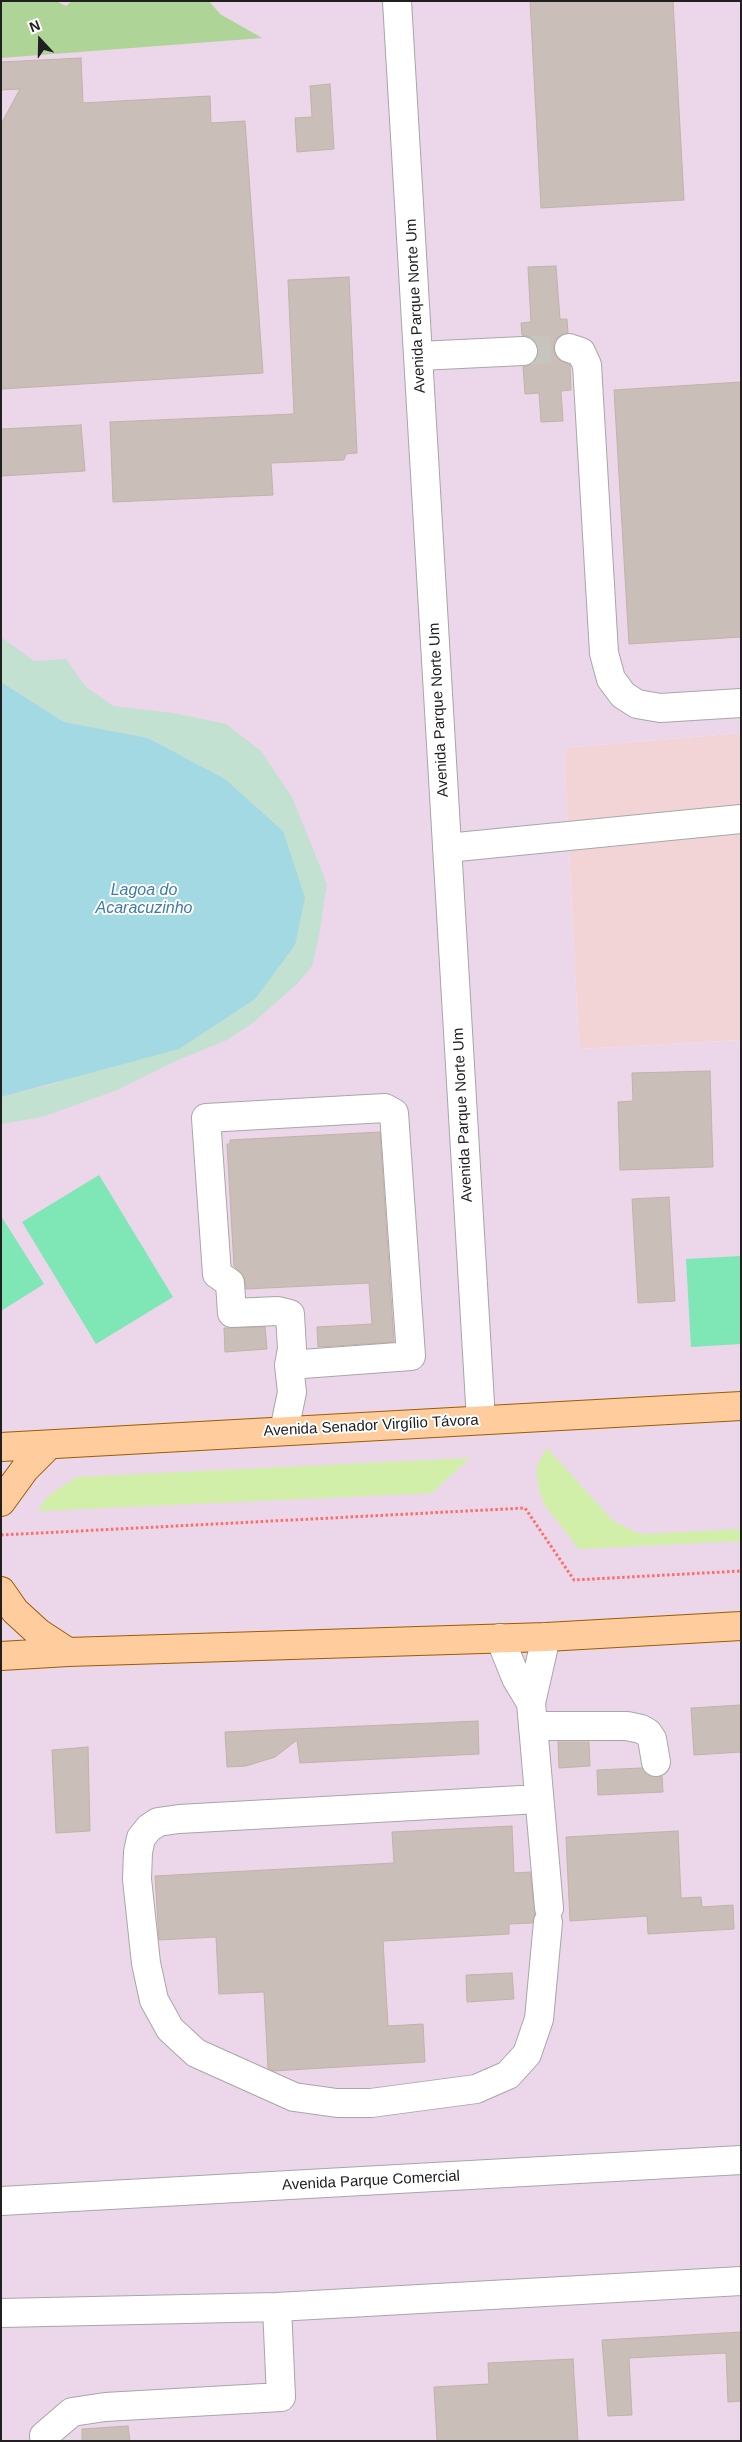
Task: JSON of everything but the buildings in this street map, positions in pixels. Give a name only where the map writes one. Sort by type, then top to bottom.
[{"type":"main road","name":"Avenida Senador Virgílio Távora","points":[[1,1447],[741,1406]]},
{"type":"main road","points":[[1,1502],[25,1469],[50,1445]]},
{"type":"main road","points":[[1,1591],[15,1611],[39,1633],[68,1652]]},
{"type":"main road","points":[[1,1656],[68,1652],[546,1637],[741,1626]]},
{"type":"street","name":"Avenida Parque Norte Um","points":[[397,1],[481,1420]]},
{"type":"street","points":[[569,348],[581,352],[587,365],[604,654],[611,679],[623,694],[637,704],[660,708],[741,703]]},
{"type":"street","points":[[418,356],[522,351]]},
{"type":"street","points":[[447,848],[741,819]]},
{"type":"street","points":[[284,1431],[292,1392],[289,1365],[292,1348],[290,1314],[278,1311],[232,1314],[230,1283],[217,1274],[206,1118],[385,1108],[394,1112],[411,1356],[289,1365]]},
{"type":"street","points":[[539,1799],[165,1821],[149,1828],[141,1838],[138,1852],[137,1879],[148,1972],[154,2000],[170,2029],[196,2053],[294,2097],[337,2103],[371,2103],[476,2088],[508,2075],[527,2054],[539,2019],[548,1915],[545,1849],[532,1714],[546,1637]]},
{"type":"street","points":[[500,1638],[532,1714]]},
{"type":"street","points":[[532,1714],[641,1729],[648,1733],[652,1739],[656,1762]]},
{"type":"street","name":"Avenida Parque Comercial","points":[[1,2201],[741,2160]]},
{"type":"street","points":[[1,2313],[277,2307],[741,2281]]},
{"type":"street","points":[[44,2441],[44,2436],[72,2412],[105,2408],[281,2397],[277,2307]]},
{"type":"path","points":[[1,1535],[525,1508],[574,1580],[741,1571]]},
{"type":"shaded area","points":[[1,1],[741,1],[741,733],[564,748],[579,1049],[741,1040],[741,2441],[1,2441]]},
{"type":"shaded area","points":[[741,733],[741,1040],[579,1049],[564,748]]},
{"type":"green space","points":[[1,1],[56,1],[66,6],[72,1],[209,1],[220,14],[262,38],[1,58]]},
{"type":"green space","points":[[1,637],[34,661],[66,659],[86,687],[113,706],[173,713],[226,724],[261,751],[292,797],[327,884],[312,966],[298,983],[254,1022],[227,1040],[178,1060],[117,1090],[42,1117],[1,1124],[1,1097],[57,1083],[283,831],[225,779],[148,738],[64,722],[1,682]]},
{"type":"green space","points":[[99,1175],[173,1297],[96,1344],[22,1222]]},
{"type":"green space","points":[[1,1216],[44,1284],[1,1311]]},
{"type":"green space","points":[[741,1256],[741,1344],[691,1347],[686,1259]]},
{"type":"green space","points":[[547,1448],[613,1521],[631,1530],[643,1534],[741,1529],[741,1541],[579,1549],[546,1507],[540,1493],[537,1465]]},
{"type":"green space","points":[[470,1458],[432,1493],[38,1511],[47,1497],[76,1477]]},
{"type":"water","name":"Lagoa do Acaracuzinho","points":[[1,682],[64,722],[148,738],[225,779],[283,831],[305,898],[295,945],[255,999],[179,1049],[1,1097]]},
{"type":"tunnel","points":[[523,351],[569,348]]}]
